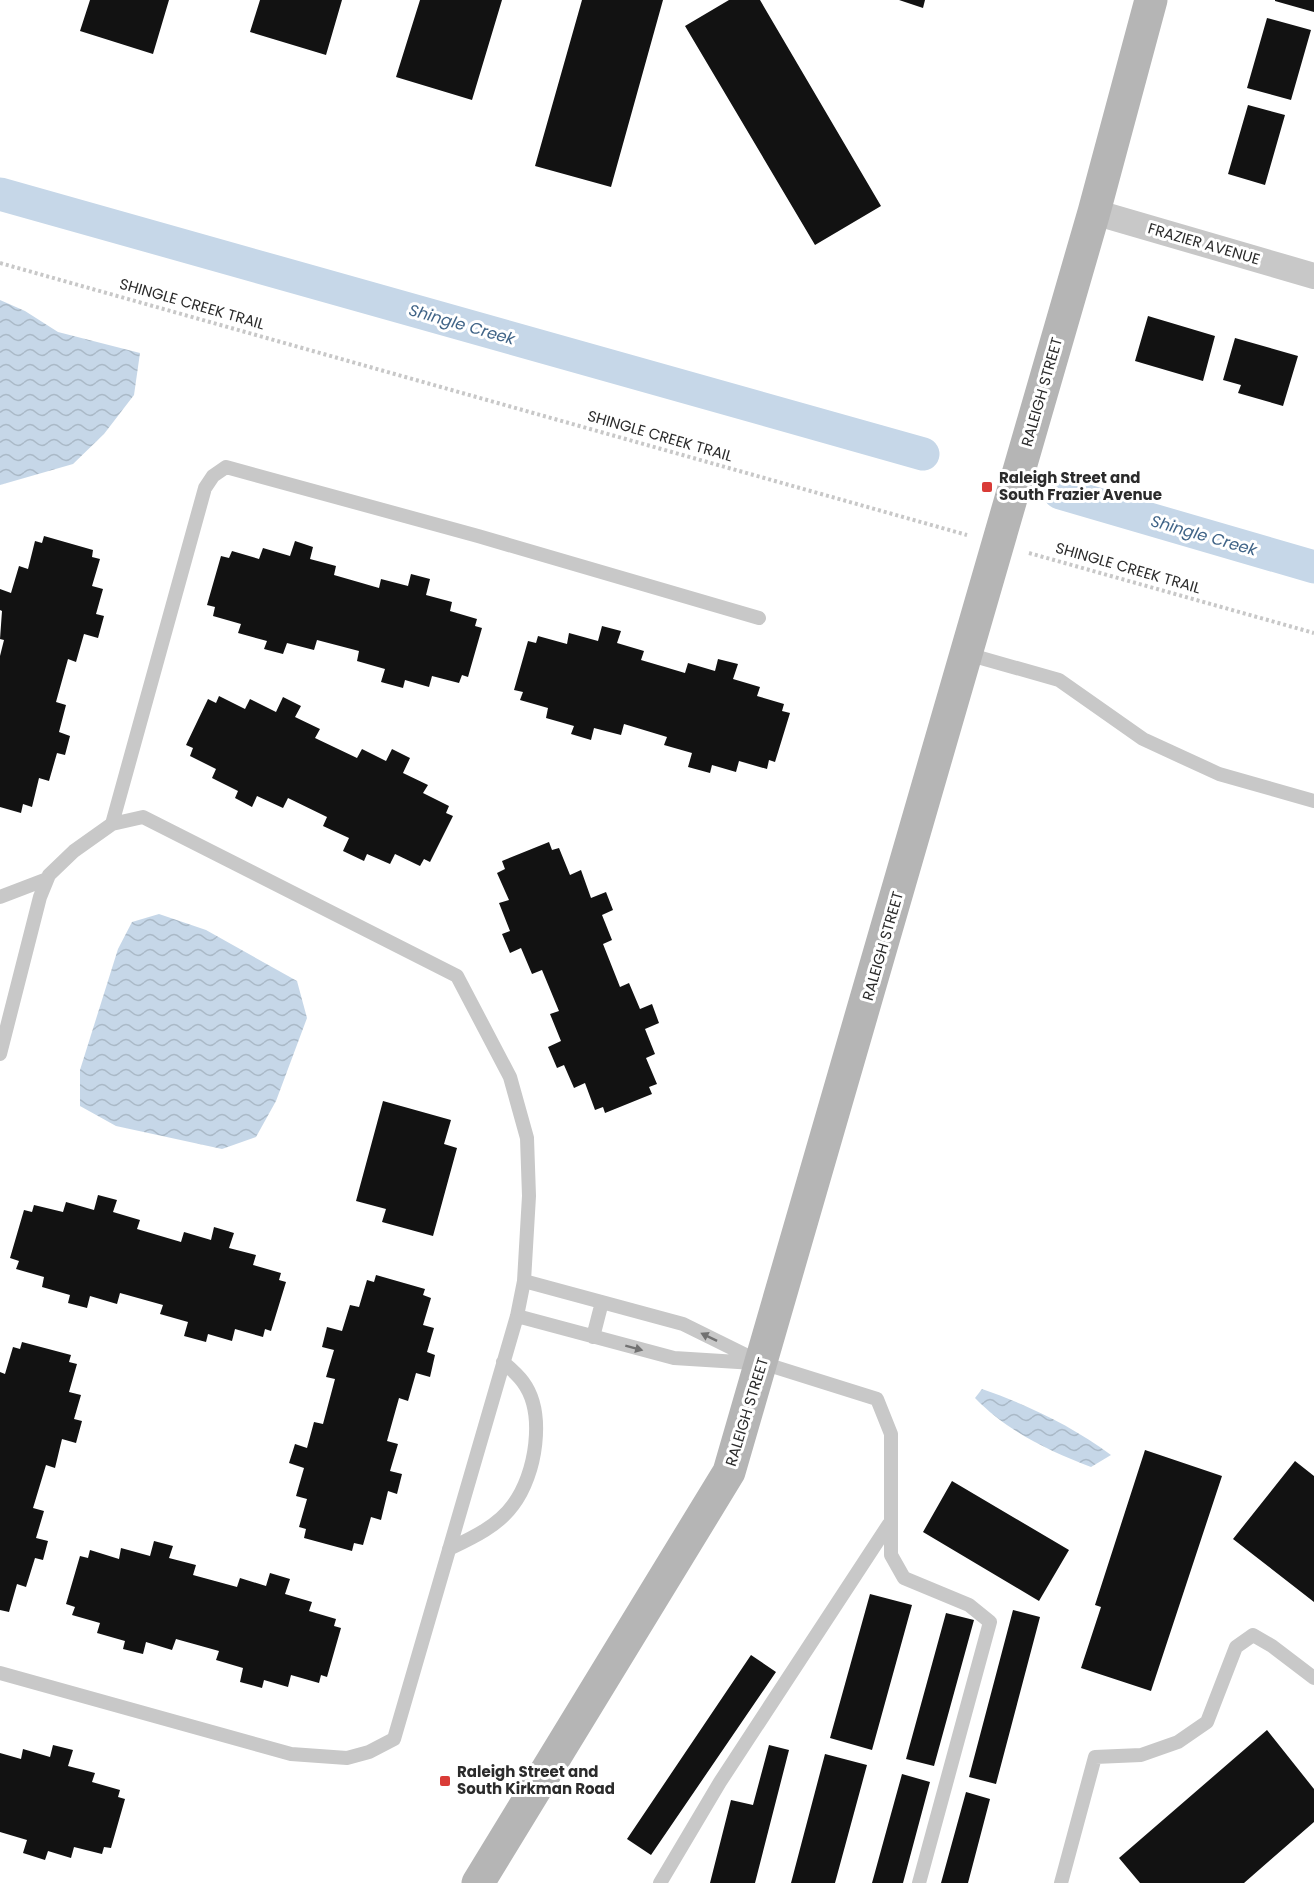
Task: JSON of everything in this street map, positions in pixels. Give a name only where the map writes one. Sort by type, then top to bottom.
[{"type":"street","name":"RALEIGH STREET","points":[[478,1883],[588,1699],[729,1472],[1094,212],[1151,0]]},
{"type":"street","name":"FRAZIER AVENUE","points":[[1094,212],[1314,276]]},
{"type":"street","name":"RALEIGH STREET","points":[[492,1883],[504,1843]]},
{"type":"lane","points":[[112,824],[205,488],[213,476],[226,467],[478,536],[759,618]]},
{"type":"lane","points":[[967,654],[1059,680],[1143,739],[1219,774],[1314,801]]},
{"type":"lane","points":[[0,1054],[40,897],[47,879],[74,851],[112,824],[143,817],[457,976],[510,1077],[527,1138],[529,1196],[524,1281],[517,1316],[394,1739],[369,1752],[347,1758],[291,1754],[0,1673]]},
{"type":"lane","points":[[0,897],[47,879]]},
{"type":"lane","points":[[524,1281],[683,1324],[762,1363],[877,1399],[891,1434],[889,1524],[891,1555],[904,1578],[969,1605],[990,1622],[919,1883]]},
{"type":"lane","points":[[593,1337],[602,1302]]},
{"type":"lane","points":[[517,1316],[674,1359],[762,1363]]},
{"type":"lane","points":[[449,1549],[481,1533],[513,1505],[532,1465],[537,1418],[524,1382],[504,1362]]},
{"type":"lane","points":[[660,1883],[720,1782],[889,1524]]},
{"type":"lane","points":[[1061,1883],[1095,1756],[1141,1755],[1178,1742],[1208,1722],[1236,1647],[1253,1635],[1272,1646],[1314,1678]]},
{"type":"path","name":"SHINGLE CREEK TRAIL","points":[[0,263],[968,536]]},
{"type":"path","name":"SHINGLE CREEK TRAIL","points":[[1025,552],[1314,633]]},
{"type":"water","points":[[0,300],[25,311],[58,332],[140,353],[134,395],[104,434],[73,464],[0,485]]},
{"type":"water","points":[[159,914],[206,930],[297,981],[307,1018],[276,1101],[256,1137],[222,1149],[116,1126],[80,1106],[80,1070],[118,949],[132,922]]},
{"type":"water","points":[[982,1389],[1049,1417],[1111,1455],[1091,1467],[1044,1447],[987,1410],[975,1398]]},
{"type":"building","points":[[90,0],[169,0],[153,54],[80,31]]},
{"type":"building","points":[[260,0],[342,0],[326,55],[250,32]]},
{"type":"building","points":[[420,0],[502,0],[472,100],[396,77]]},
{"type":"building","points":[[582,0],[663,0],[611,187],[535,166]]},
{"type":"building","points":[[729,0],[760,0],[881,206],[815,245],[685,26]]},
{"type":"building","points":[[899,0],[925,0],[923,8]]},
{"type":"building","points":[[1314,0],[1314,12],[1275,1]]},
{"type":"building","points":[[1267,18],[1311,30],[1291,100],[1247,88]]},
{"type":"building","points":[[1248,105],[1285,115],[1265,185],[1228,174]]},
{"type":"building","points":[[1148,316],[1215,336],[1203,381],[1135,361]]},
{"type":"building","points":[[1235,338],[1298,356],[1283,406],[1238,393],[1241,385],[1223,380]]},
{"type":"building","points":[[44,536],[93,550],[92,557],[100,559],[92,586],[103,589],[96,614],[104,616],[98,638],[84,634],[76,662],[68,659],[56,702],[66,705],[59,732],[70,736],[65,755],[57,753],[49,781],[39,778],[32,807],[23,804],[21,813],[0,807],[0,656],[4,640],[0,639],[2,611],[0,610],[0,589],[11,593],[19,566],[28,569],[35,541],[42,543]]},
{"type":"building","points":[[295,541],[313,547],[310,559],[336,566],[334,575],[379,588],[381,579],[408,586],[411,574],[430,579],[426,595],[452,602],[450,611],[477,619],[475,626],[482,628],[468,677],[462,675],[459,683],[432,676],[429,687],[405,680],[403,688],[381,682],[385,669],[357,661],[359,651],[317,640],[314,650],[287,643],[283,654],[264,649],[267,641],[238,633],[241,624],[213,616],[215,607],[207,605],[221,556],[229,558],[232,551],[259,559],[263,548],[290,556]]},
{"type":"building","points":[[602,626],[621,631],[617,643],[644,651],[641,660],[685,673],[688,663],[715,671],[718,659],[738,664],[733,679],[760,687],[757,696],[784,704],[782,711],[790,713],[775,762],[769,760],[767,769],[739,761],[736,772],[712,765],[710,773],[688,767],[692,753],[664,745],[667,737],[624,724],[621,735],[594,728],[591,740],[571,734],[574,726],[546,718],[548,708],[520,700],[523,692],[514,690],[528,641],[536,643],[538,636],[567,644],[569,633],[598,641]]},
{"type":"building","points":[[219,696],[245,709],[250,699],[276,712],[283,697],[301,706],[295,717],[320,729],[315,738],[357,758],[362,749],[386,761],[392,749],[410,758],[403,773],[428,785],[423,793],[449,806],[446,813],[453,816],[430,862],[424,859],[420,866],[395,854],[390,864],[367,854],[364,861],[343,851],[349,838],[323,826],[327,817],[288,798],[283,808],[257,796],[252,807],[235,798],[238,791],[212,778],[216,769],[190,756],[193,748],[186,745],[208,699],[216,703]]},
{"type":"building","points":[[549,842],[552,850],[559,848],[570,875],[581,870],[591,898],[606,892],[613,910],[602,915],[612,940],[603,944],[620,987],[629,983],[640,1009],[652,1004],[659,1023],[645,1029],[655,1054],[646,1058],[657,1084],[649,1087],[652,1094],[605,1113],[603,1107],[595,1110],[585,1083],[574,1088],[564,1065],[557,1068],[548,1047],[561,1041],[550,1014],[559,1011],[542,970],[532,974],[521,948],[510,953],[502,934],[510,931],[499,903],[509,900],[497,873],[505,869],[502,861]]},
{"type":"building","points":[[383,1101],[451,1120],[444,1144],[457,1148],[433,1236],[382,1222],[386,1209],[356,1201]]},
{"type":"building","points":[[98,1195],[117,1200],[113,1212],[140,1220],[137,1229],[181,1242],[184,1232],[211,1240],[214,1227],[234,1233],[229,1248],[256,1255],[253,1265],[281,1273],[279,1280],[286,1282],[271,1331],[265,1329],[263,1337],[235,1329],[232,1341],[208,1334],[206,1342],[184,1336],[188,1322],[160,1314],[163,1305],[120,1293],[117,1304],[90,1296],[87,1308],[68,1303],[70,1295],[42,1287],[44,1277],[16,1269],[19,1261],[10,1258],[24,1210],[32,1212],[34,1205],[63,1212],[66,1202],[94,1210]]},
{"type":"building","points":[[376,1275],[425,1289],[423,1295],[431,1298],[423,1325],[434,1328],[427,1352],[435,1355],[430,1377],[416,1373],[408,1401],[399,1398],[387,1441],[398,1444],[390,1471],[402,1474],[397,1494],[388,1491],[381,1520],[371,1517],[363,1545],[354,1543],[352,1551],[304,1538],[306,1529],[299,1527],[307,1499],[296,1496],[304,1468],[289,1463],[295,1444],[307,1448],[314,1422],[323,1424],[335,1379],[326,1377],[334,1350],[322,1347],[327,1327],[342,1331],[350,1305],[359,1307],[367,1280],[374,1282]]},
{"type":"building","points":[[22,1342],[71,1355],[69,1362],[77,1364],[69,1392],[81,1395],[74,1419],[82,1421],[76,1443],[62,1439],[55,1468],[46,1465],[33,1508],[44,1511],[36,1538],[48,1541],[43,1560],[35,1558],[26,1587],[17,1584],[9,1612],[0,1610],[0,1372],[5,1374],[13,1347],[20,1349]]},
{"type":"building","points":[[1145,1450],[1222,1476],[1151,1691],[1081,1668],[1101,1607],[1095,1605]]},
{"type":"building","points":[[1295,1461],[1314,1476],[1314,1602],[1233,1539]]},
{"type":"building","points":[[952,1481],[1069,1550],[1039,1601],[923,1532]]},
{"type":"building","points":[[154,1541],[173,1546],[169,1558],[196,1565],[193,1575],[237,1587],[240,1578],[266,1586],[270,1573],[290,1579],[285,1594],[312,1602],[309,1611],[336,1619],[334,1626],[341,1628],[327,1677],[321,1675],[319,1683],[291,1675],[288,1687],[264,1680],[262,1688],[240,1682],[243,1668],[216,1660],[219,1651],[176,1639],[172,1650],[146,1642],[143,1654],[123,1649],[125,1641],[97,1633],[100,1623],[72,1615],[75,1607],[66,1604],[80,1556],[88,1558],[90,1550],[119,1559],[121,1548],[150,1556]]},
{"type":"building","points":[[870,1594],[912,1605],[872,1750],[830,1738]]},
{"type":"building","points":[[1013,1610],[1040,1617],[996,1784],[969,1777]]},
{"type":"building","points":[[946,1613],[974,1620],[934,1766],[906,1759]]},
{"type":"building","points":[[751,1655],[776,1672],[651,1855],[627,1839]]},
{"type":"building","points":[[1267,1730],[1314,1789],[1314,1822],[1244,1883],[1140,1883],[1119,1858]]},
{"type":"building","points":[[53,1745],[73,1750],[68,1766],[95,1773],[92,1782],[120,1790],[118,1797],[125,1799],[111,1848],[104,1847],[102,1854],[74,1847],[71,1858],[48,1851],[45,1860],[23,1853],[27,1840],[0,1832],[0,1753],[21,1759],[23,1749],[50,1757]]},
{"type":"building","points":[[769,1745],[789,1750],[755,1883],[710,1883],[731,1800],[753,1805]]},
{"type":"building","points":[[825,1754],[867,1765],[835,1883],[791,1883]]},
{"type":"building","points":[[902,1774],[930,1782],[903,1883],[872,1883]]},
{"type":"building","points":[[966,1792],[990,1799],[968,1883],[941,1883]]},
{"type":"waterway","name":"Shingle Creek","points":[[0,194],[923,454]]},
{"type":"waterway","name":"Shingle Creek","points":[[1060,493],[1314,567]]},
{"type":"place","name":"Raleigh Street and South Frazier Avenue","points":[[987,487]]},
{"type":"place","name":"Raleigh Street and South Kirkman Road","points":[[445,1781]]}]
